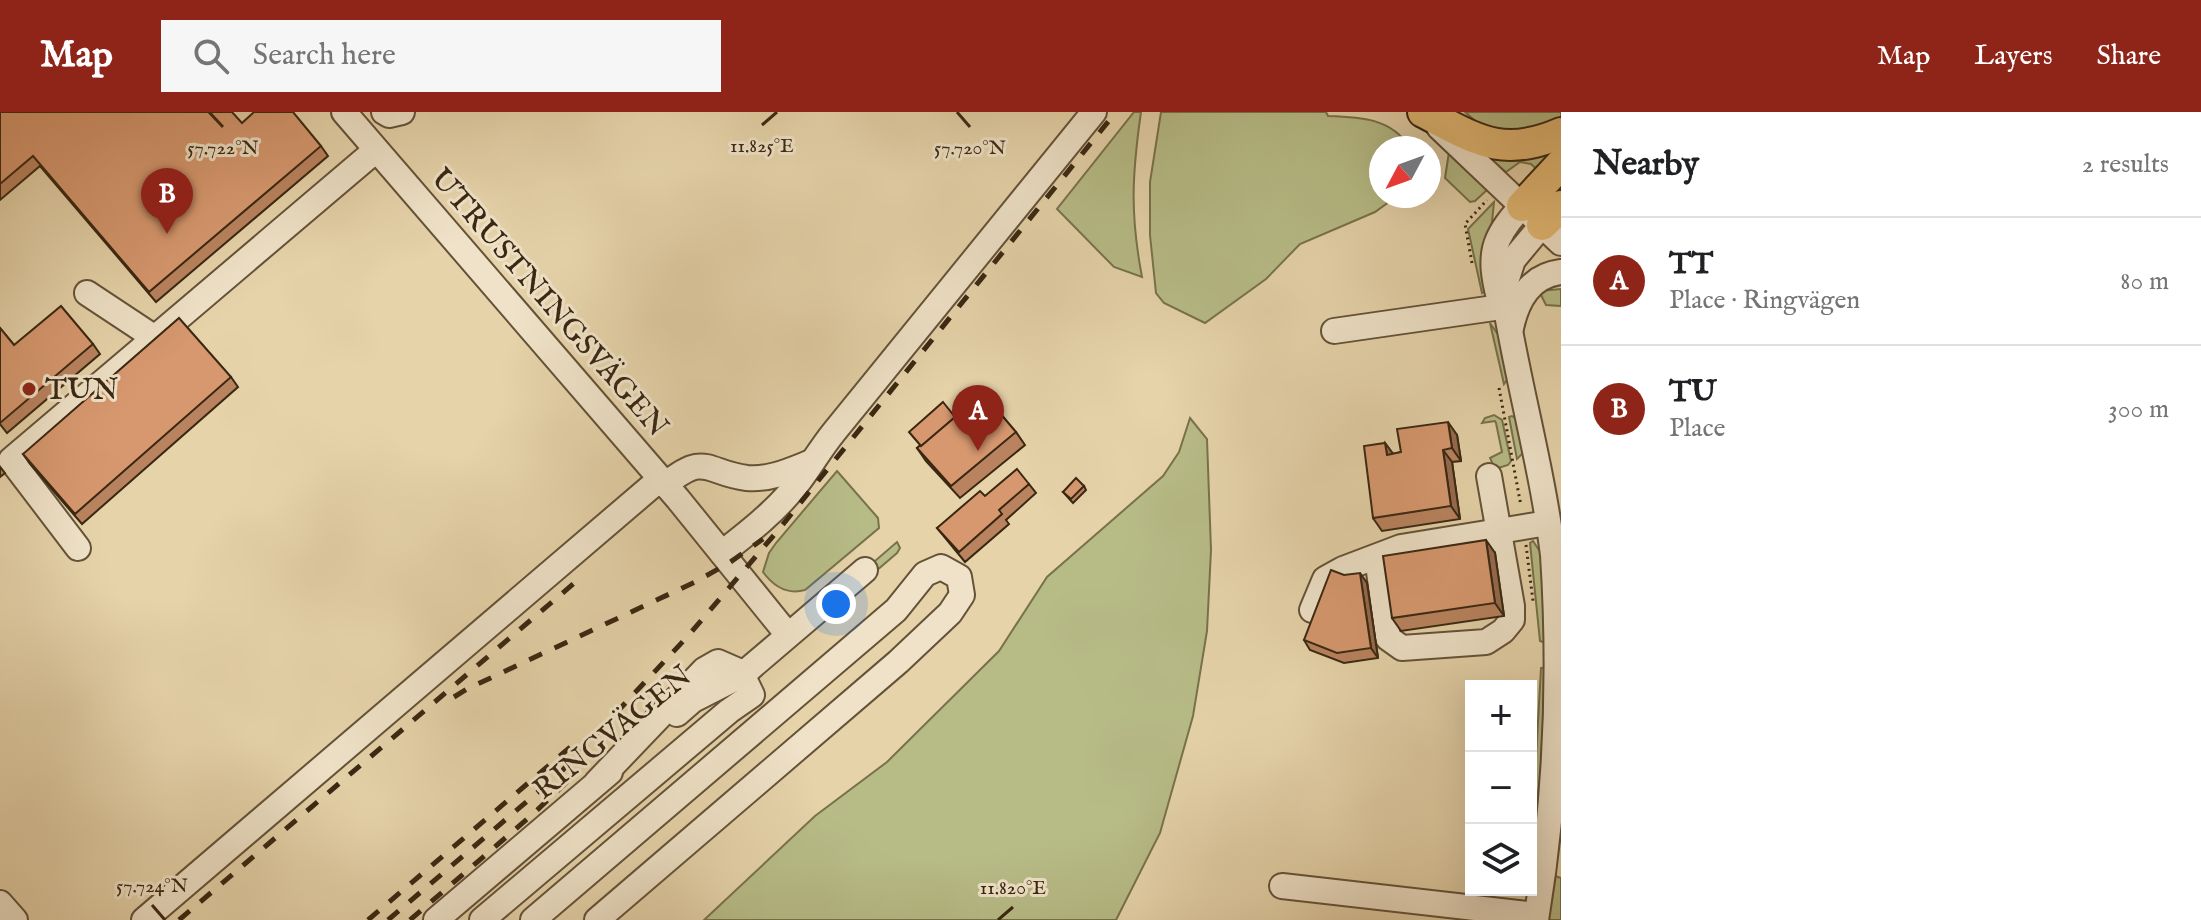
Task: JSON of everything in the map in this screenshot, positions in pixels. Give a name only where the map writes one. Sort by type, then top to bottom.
[{"type":"main road","points":[[1422,112],[1475,139],[1504,146],[1532,143],[1561,133]]},
{"type":"main road","points":[[1546,220],[1561,164]]},
{"type":"street","name":"UTRUSTNINGSVÄGEN","points":[[344,112],[714,544]]},
{"type":"street","points":[[384,112],[389,115],[402,112]]},
{"type":"street","points":[[788,635],[714,544],[766,517],[785,498],[809,463],[1094,112]]},
{"type":"street","points":[[1282,886],[1514,911],[1536,918],[1555,833],[1560,691],[1558,573],[1503,291],[1519,251],[1546,220],[1422,112]]},
{"type":"street","points":[[78,548],[11,460],[376,150]]},
{"type":"street","points":[[1334,331],[1506,317],[1533,283],[1543,276],[1561,272]]},
{"type":"street","points":[[87,293],[155,338]]},
{"type":"street","points":[[144,920],[662,482],[698,466],[715,467],[748,478],[775,476],[809,463]]},
{"type":"street","points":[[1377,557],[1388,638],[1394,644],[1402,648],[1486,642],[1503,631],[1512,620],[1489,476]]},
{"type":"street","points":[[1312,610],[1325,579],[1331,574],[1401,547],[1548,523]]},
{"type":"street","points":[[533,920],[896,610],[925,574],[941,567],[959,577],[962,595],[950,613],[898,662],[597,920]]},
{"type":"street","name":"RINGVÄGEN","points":[[436,920],[693,700],[742,675],[865,570]]},
{"type":"street","points":[[482,920],[729,711],[752,695],[742,675]]},
{"type":"street","points":[[0,903],[15,920]]},
{"type":"green space","points":[[1134,112],[1141,112],[1134,194],[1142,277],[1114,267],[1057,209]]},
{"type":"green space","points":[[1161,112],[1326,112],[1328,116],[1374,121],[1401,136],[1369,136],[1369,208],[1380,208],[1300,244],[1266,279],[1205,323],[1164,303],[1156,293],[1150,235],[1150,182]]},
{"type":"green space","points":[[1465,112],[1561,112],[1561,118],[1518,134],[1489,133]]},
{"type":"green space","points":[[1561,142],[1561,152],[1541,173],[1531,164],[1520,162],[1506,172],[1483,153]]},
{"type":"green space","points":[[1449,152],[1488,189],[1475,201],[1470,202],[1445,178]]},
{"type":"green space","points":[[1494,202],[1485,291],[1482,293],[1468,229]]},
{"type":"green space","points":[[1561,289],[1561,306],[1546,305],[1539,291]]},
{"type":"green space","points":[[1490,323],[1499,336],[1509,377],[1504,384]]},
{"type":"green space","points":[[1494,415],[1502,420],[1511,461],[1495,469],[1490,458],[1502,452],[1496,423],[1482,423],[1485,418]]},
{"type":"green space","points":[[1509,417],[1517,419],[1523,453],[1517,459]]},
{"type":"green space","points":[[1190,418],[1207,439],[1211,550],[1207,631],[1193,716],[1160,833],[1116,920],[704,920],[815,816],[887,762],[999,651],[1047,577],[1163,476],[1179,452]]},
{"type":"green space","points":[[837,471],[878,518],[879,528],[805,590],[781,588],[763,572],[769,553]]},
{"type":"green space","points":[[1533,541],[1541,553],[1547,638],[1543,642],[1540,641],[1530,543]]},
{"type":"green space","points":[[897,542],[900,548],[897,553],[827,613],[825,604]]},
{"type":"green space","points":[[1547,667],[1543,756],[1537,802],[1537,740],[1541,668]]},
{"type":"green space","points":[[1555,876],[1561,878],[1561,920],[1548,920]]},
{"type":"building","points":[[0,112],[232,112],[242,123],[254,112],[293,112],[321,146],[149,292],[33,156],[0,184]]},
{"type":"building","name":"TUN","points":[[61,306],[93,344],[0,423],[0,328],[14,345]]},
{"type":"building","points":[[179,318],[231,377],[75,514],[23,454]]},
{"type":"building","points":[[983,393],[1016,432],[951,486],[917,448]]},
{"type":"building","points":[[943,402],[955,417],[921,446],[909,432]]},
{"type":"building","points":[[1448,422],[1452,448],[1443,450],[1451,506],[1373,518],[1364,446],[1385,443],[1387,455],[1401,452],[1397,429]]},
{"type":"building","points":[[1017,469],[1029,484],[999,510],[1002,514],[959,552],[937,528],[980,491],[985,496]]},
{"type":"building","points":[[1076,478],[1084,486],[1071,499],[1063,492]]},
{"type":"building","points":[[1486,540],[1495,603],[1392,618],[1383,556]]},
{"type":"building","points":[[1331,570],[1344,575],[1360,573],[1371,648],[1337,653],[1304,640]]},
{"type":"railway","points":[[388,920],[559,774],[688,636],[780,528],[1116,112]]},
{"type":"railway","points":[[454,697],[695,582],[763,539]]},
{"type":"railway","points":[[179,920],[579,579]]},
{"type":"railway","points":[[368,920],[575,743]]},
{"type":"railway","points":[[410,920],[572,777]]},
{"type":"place","name":"TU","points":[[167,234]]},
{"type":"place","name":"TUN","points":[[29,389]]},
{"type":"place","name":"TT","points":[[978,451]]}]
